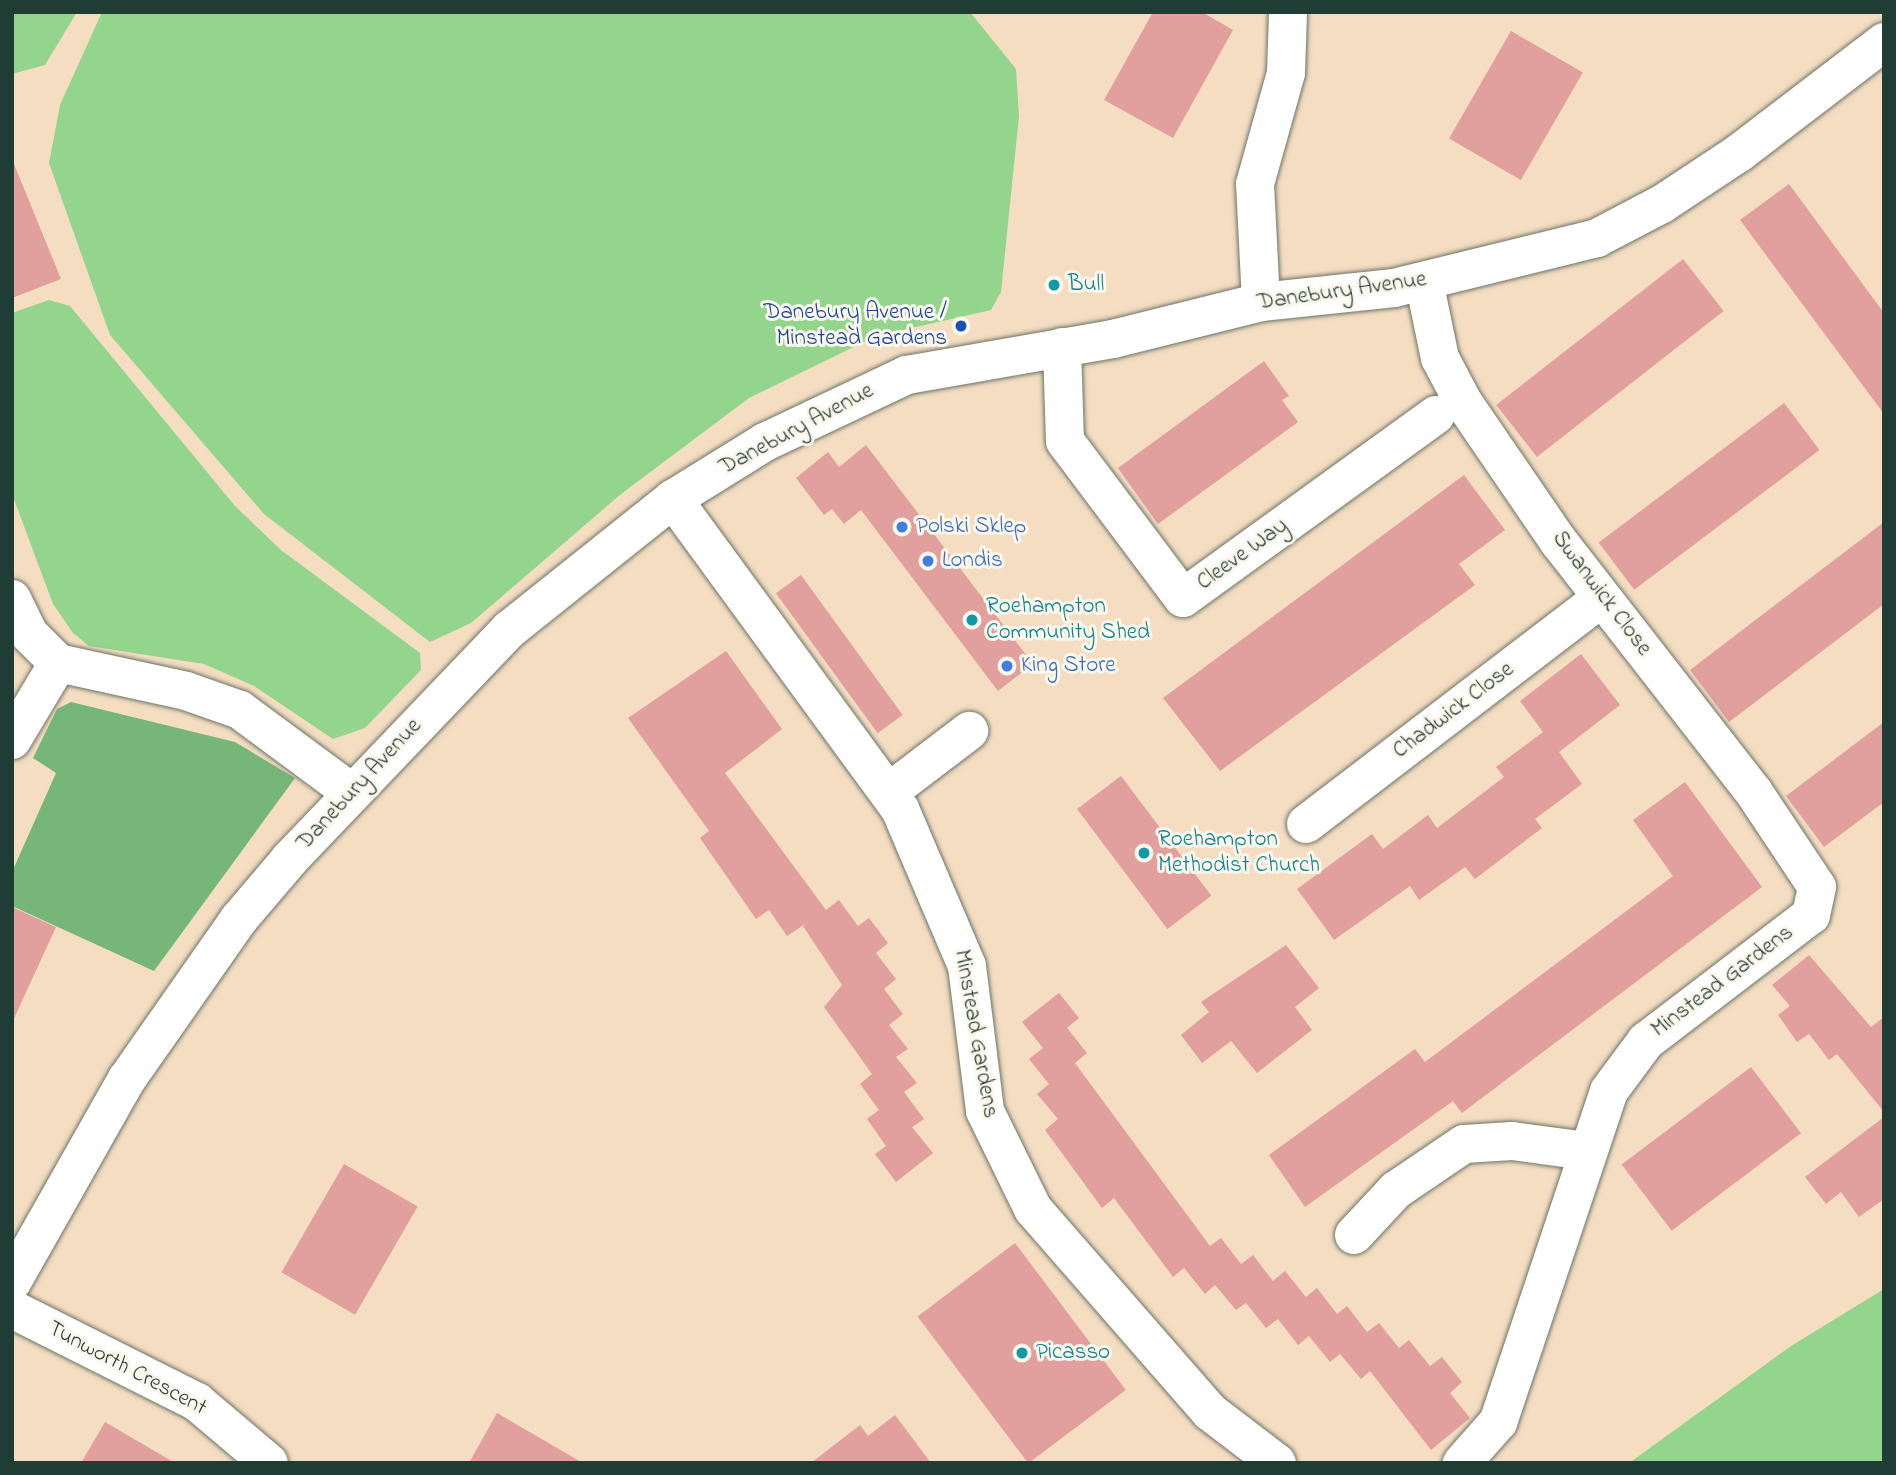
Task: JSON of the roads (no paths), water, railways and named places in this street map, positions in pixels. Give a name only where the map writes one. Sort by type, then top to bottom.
[{"type":"street","points":[[1261,302],[1255,184],[1286,73],[1287,12]]},
{"type":"street","name":"Danebury Avenue","points":[[12,1282],[55,1198],[168,1018],[239,919],[351,792],[510,629],[673,499],[765,442],[907,375],[1062,346],[1261,302],[1424,281],[1597,238],[1662,204],[1884,42]]},
{"type":"street","name":"Swanwick Close","points":[[1424,281],[1440,358],[1462,402],[1602,598],[1753,790],[1817,887]]},
{"type":"street","name":"Cleeve Way","points":[[1062,346],[1065,440],[1182,598],[1436,415]]},
{"type":"street","name":"Minstead Gardens","points":[[673,499],[889,792],[944,902],[967,966],[985,1111],[1023,1192],[1210,1412],[1277,1463]]},
{"type":"street","name":"Chadwick Close","points":[[1306,824],[1602,598]]},
{"type":"street","points":[[12,599],[29,634],[58,663],[186,691],[240,710],[351,792]]},
{"type":"street","points":[[12,740],[58,663]]},
{"type":"street","points":[[889,792],[969,732]]},
{"type":"street","name":"Minstead Gardens","points":[[1462,1463],[1498,1422],[1609,1091],[1646,1041],[1811,915],[1817,887]]},
{"type":"street","points":[[1354,1236],[1396,1190],[1464,1144],[1512,1141],[1587,1151]]},
{"type":"street","name":"Tunworth Crescent","points":[[12,1309],[197,1402],[269,1463]]},
{"type":"place","name":"Bull","points":[[1054,285]]},
{"type":"place","name":"Danebury Avenue / Minstead Gardens","points":[[961,326]]},
{"type":"place","name":"Polski Sklep","points":[[902,527]]},
{"type":"place","name":"Londis","points":[[928,561]]},
{"type":"place","name":"Roehampton Community Shed","points":[[972,620]]},
{"type":"place","name":"King Store","points":[[1007,666]]},
{"type":"place","name":"Roehampton Methodist Church","points":[[1144,853]]},
{"type":"place","name":"Picasso","points":[[1022,1353]]}]
